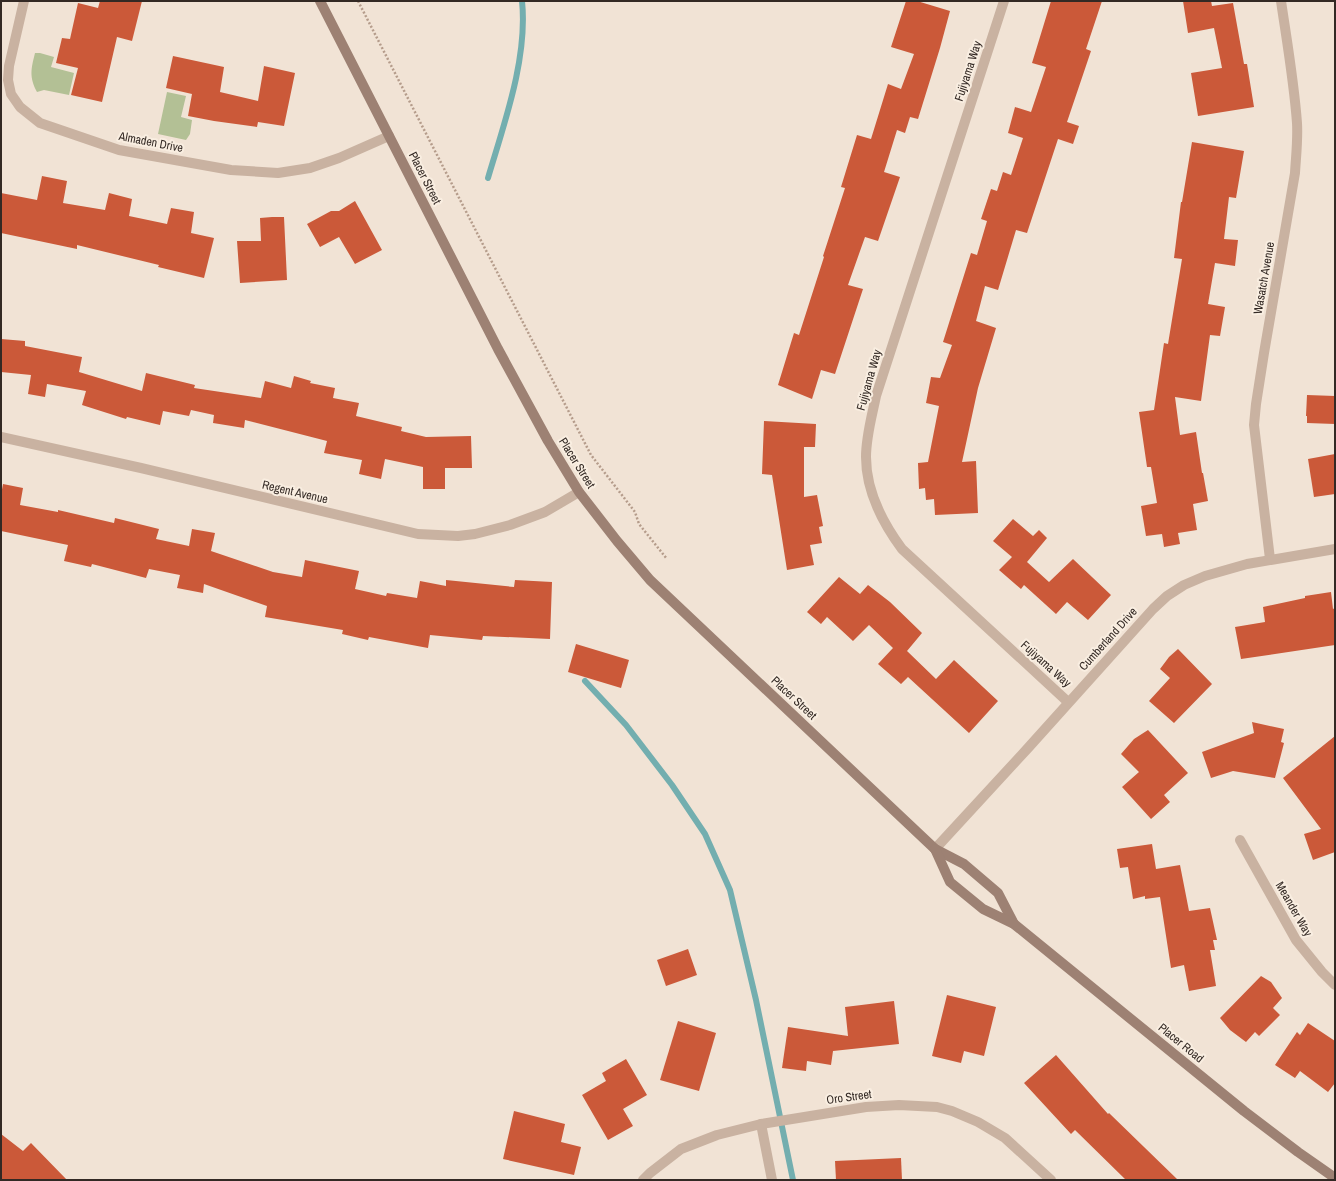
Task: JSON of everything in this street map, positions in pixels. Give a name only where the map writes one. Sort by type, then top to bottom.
[{"type":"main road","name":"Placer Street","points":[[320,1],[498,349],[548,441],[579,492],[617,542],[650,580],[935,849]]},
{"type":"main road","name":"Placer Road","points":[[935,849],[950,882],[983,909],[1014,924],[1244,1111],[1335,1178]]},
{"type":"main road","name":"Placer Road","points":[[935,849],[964,864],[998,893],[1014,924]]},
{"type":"street","name":"Almaden Drive","points":[[24,1],[9,66],[8,80],[11,94],[20,107],[40,123],[118,150],[232,170],[278,173],[310,168],[339,158],[389,136]]},
{"type":"street","name":"Fujiyama Way","points":[[1004,1],[876,396],[867,439],[867,472],[869,486],[874,501],[891,535],[902,549],[1068,702]]},
{"type":"street","name":"Wasatch Avenue","points":[[1270,559],[1254,425],[1263,360],[1295,173],[1297,149],[1296,117],[1289,56],[1280,1]]},
{"type":"street","name":"Regent Avenue","points":[[1,437],[418,534],[458,536],[475,534],[510,525],[545,512],[579,492]]},
{"type":"street","name":"Cumberland Drive","points":[[935,849],[1153,609],[1167,596],[1184,585],[1205,576],[1247,564],[1335,549]]},
{"type":"street","name":"Meander Way","points":[[1240,840],[1296,940],[1322,972],[1335,985]]},
{"type":"street","name":"Oro Street","points":[[643,1180],[681,1149],[717,1134],[761,1124],[888,1105],[937,1107],[965,1116],[992,1129],[1022,1152],[1051,1180]]},
{"type":"street","points":[[761,1124],[772,1180]]},
{"type":"path","points":[[358,1],[591,455],[634,512],[639,524],[667,559]]},
{"type":"green space","points":[[35,53],[54,57],[51,67],[74,73],[69,95],[44,90],[37,92],[32,77],[32,64]]},
{"type":"green space","points":[[167,92],[186,96],[181,117],[192,120],[190,134],[186,140],[158,134]]},
{"type":"building","points":[[100,1],[142,1],[132,41],[117,37],[102,102],[71,95],[78,68],[56,63],[62,38],[70,39],[78,3],[98,8]]},
{"type":"building","points":[[906,1],[917,1],[950,11],[918,119],[910,117],[905,133],[897,130],[884,172],[900,177],[878,241],[865,237],[848,285],[863,289],[835,374],[821,370],[812,399],[778,385],[794,333],[799,335],[824,257],[823,256],[845,188],[841,187],[857,135],[871,139],[888,84],[901,89],[914,54],[891,47]]},
{"type":"building","points":[[1051,1],[1102,1],[1086,49],[1091,51],[1067,122],[1079,126],[1073,144],[1058,139],[1027,233],[1016,230],[998,290],[985,286],[976,321],[996,328],[978,388],[962,462],[976,461],[978,513],[935,515],[934,499],[926,500],[925,488],[919,489],[918,463],[928,462],[939,406],[926,403],[931,377],[940,378],[952,345],[943,342],[971,253],[977,255],[987,221],[981,219],[991,189],[997,191],[1003,172],[1011,175],[1023,138],[1008,133],[1015,107],[1031,112],[1046,67],[1032,63]]},
{"type":"building","points":[[1183,1],[1211,1],[1212,6],[1233,3],[1244,64],[1247,64],[1254,107],[1198,116],[1191,73],[1222,68],[1214,28],[1188,33]]},
{"type":"building","points":[[173,56],[224,67],[220,92],[258,101],[264,66],[295,73],[284,126],[258,122],[257,127],[188,116],[192,94],[166,88]]},
{"type":"building","points":[[1192,142],[1244,151],[1236,198],[1229,197],[1224,239],[1238,240],[1235,266],[1215,263],[1208,304],[1225,307],[1220,336],[1210,335],[1201,401],[1175,397],[1180,435],[1196,432],[1208,501],[1193,504],[1197,530],[1178,533],[1180,544],[1164,547],[1162,534],[1146,536],[1141,506],[1157,503],[1151,467],[1147,467],[1139,412],[1154,410],[1164,343],[1168,344],[1182,259],[1174,258],[1181,202]]},
{"type":"building","points":[[42,176],[67,181],[63,203],[105,210],[109,193],[132,199],[129,216],[167,224],[171,208],[194,212],[191,233],[214,238],[204,278],[158,267],[159,265],[77,245],[77,249],[1,233],[1,193],[37,200]]},
{"type":"building","points":[[355,201],[382,250],[355,264],[339,237],[320,247],[307,224],[331,211],[339,211]]},
{"type":"building","points":[[284,217],[287,280],[240,283],[237,241],[261,241],[260,218]]},
{"type":"building","points":[[1,339],[25,341],[25,346],[82,357],[79,372],[142,391],[146,373],[195,385],[194,388],[261,398],[265,381],[291,388],[294,376],[311,381],[310,383],[335,388],[333,398],[359,403],[356,416],[402,427],[401,431],[426,437],[471,436],[472,468],[445,468],[445,489],[423,489],[423,467],[385,459],[381,479],[359,474],[362,460],[324,453],[327,441],[245,420],[244,428],[213,423],[214,415],[191,410],[189,416],[163,411],[160,425],[127,417],[126,419],[82,405],[86,391],[47,384],[45,397],[28,394],[31,375],[1,372]]},
{"type":"building","points":[[1307,395],[1335,396],[1335,424],[1307,423]]},
{"type":"building","points":[[764,421],[816,424],[815,447],[804,447],[804,497],[817,495],[823,526],[819,527],[822,543],[810,545],[814,565],[787,570],[772,475],[762,474]]},
{"type":"building","points":[[1335,454],[1335,494],[1314,497],[1308,459]]},
{"type":"building","points":[[3,484],[23,488],[20,505],[58,512],[58,510],[114,523],[115,518],[159,529],[156,539],[189,546],[192,529],[215,533],[211,551],[273,572],[302,577],[305,560],[359,571],[355,589],[386,596],[387,593],[417,598],[420,581],[446,586],[446,580],[514,587],[515,580],[552,582],[550,639],[483,636],[482,640],[430,635],[428,648],[369,637],[368,640],[342,634],[343,630],[265,617],[267,606],[204,584],[203,593],[177,588],[180,575],[149,569],[146,578],[92,564],[91,567],[64,561],[68,545],[1,531],[1,495]]},
{"type":"building","points":[[1013,519],[1033,536],[1039,530],[1047,538],[1027,562],[1049,582],[1073,559],[1111,595],[1088,620],[1067,602],[1056,614],[1024,585],[1021,589],[999,570],[1012,557],[993,541]]},
{"type":"building","points":[[839,577],[860,594],[868,585],[890,602],[922,633],[907,651],[936,679],[954,660],[998,701],[969,733],[908,677],[901,684],[878,664],[893,648],[869,625],[853,641],[827,617],[821,624],[807,612]]},
{"type":"building","points":[[1331,592],[1333,609],[1335,608],[1335,645],[1241,659],[1235,627],[1265,622],[1263,607],[1305,598],[1305,596]]},
{"type":"building","points":[[576,644],[629,660],[621,688],[568,672]]},
{"type":"building","points":[[1178,649],[1212,684],[1174,723],[1149,701],[1170,678],[1160,669],[1169,657]]},
{"type":"building","points":[[1252,722],[1284,729],[1281,742],[1284,743],[1275,778],[1233,771],[1211,778],[1202,752],[1254,733]]},
{"type":"building","points":[[1148,730],[1188,773],[1164,795],[1170,802],[1151,819],[1122,787],[1139,772],[1121,754],[1134,739]]},
{"type":"building","points":[[1335,736],[1335,852],[1313,860],[1304,834],[1321,829],[1283,778]]},
{"type":"building","points":[[1152,844],[1156,869],[1180,865],[1189,911],[1210,908],[1217,940],[1213,940],[1215,950],[1210,950],[1216,986],[1189,991],[1184,965],[1171,968],[1160,897],[1145,899],[1145,896],[1133,899],[1128,867],[1120,868],[1117,849]]},
{"type":"building","points":[[688,949],[697,975],[666,986],[657,960]]},
{"type":"building","points":[[1261,976],[1271,982],[1282,998],[1273,1008],[1280,1015],[1259,1036],[1255,1032],[1246,1042],[1230,1030],[1220,1018]]},
{"type":"building","points":[[947,995],[996,1007],[984,1056],[964,1051],[961,1063],[932,1056]]},
{"type":"building","points":[[894,1001],[899,1044],[833,1051],[831,1065],[807,1061],[806,1071],[782,1068],[788,1027],[848,1036],[845,1007]]},
{"type":"building","points":[[678,1021],[716,1033],[699,1091],[660,1080]]},
{"type":"building","points":[[1308,1023],[1335,1041],[1335,1083],[1328,1092],[1300,1071],[1295,1078],[1275,1065],[1297,1032],[1300,1035]]},
{"type":"building","points":[[1056,1055],[1108,1114],[1109,1113],[1178,1180],[1126,1180],[1075,1130],[1071,1134],[1024,1083]]},
{"type":"building","points":[[626,1059],[647,1095],[623,1109],[633,1126],[608,1140],[582,1095],[606,1081],[602,1073]]},
{"type":"building","points":[[514,1111],[565,1124],[561,1142],[581,1147],[574,1175],[503,1159]]},
{"type":"building","points":[[1,1134],[23,1151],[31,1143],[67,1180],[1,1180]]},
{"type":"building","points":[[901,1158],[902,1180],[836,1180],[835,1161]]},
{"type":"waterway","points":[[488,178],[507,113],[518,68],[523,23],[522,1]]},
{"type":"waterway","points":[[585,681],[626,725],[672,785],[705,834],[730,890],[756,1000],[793,1180]]}]
